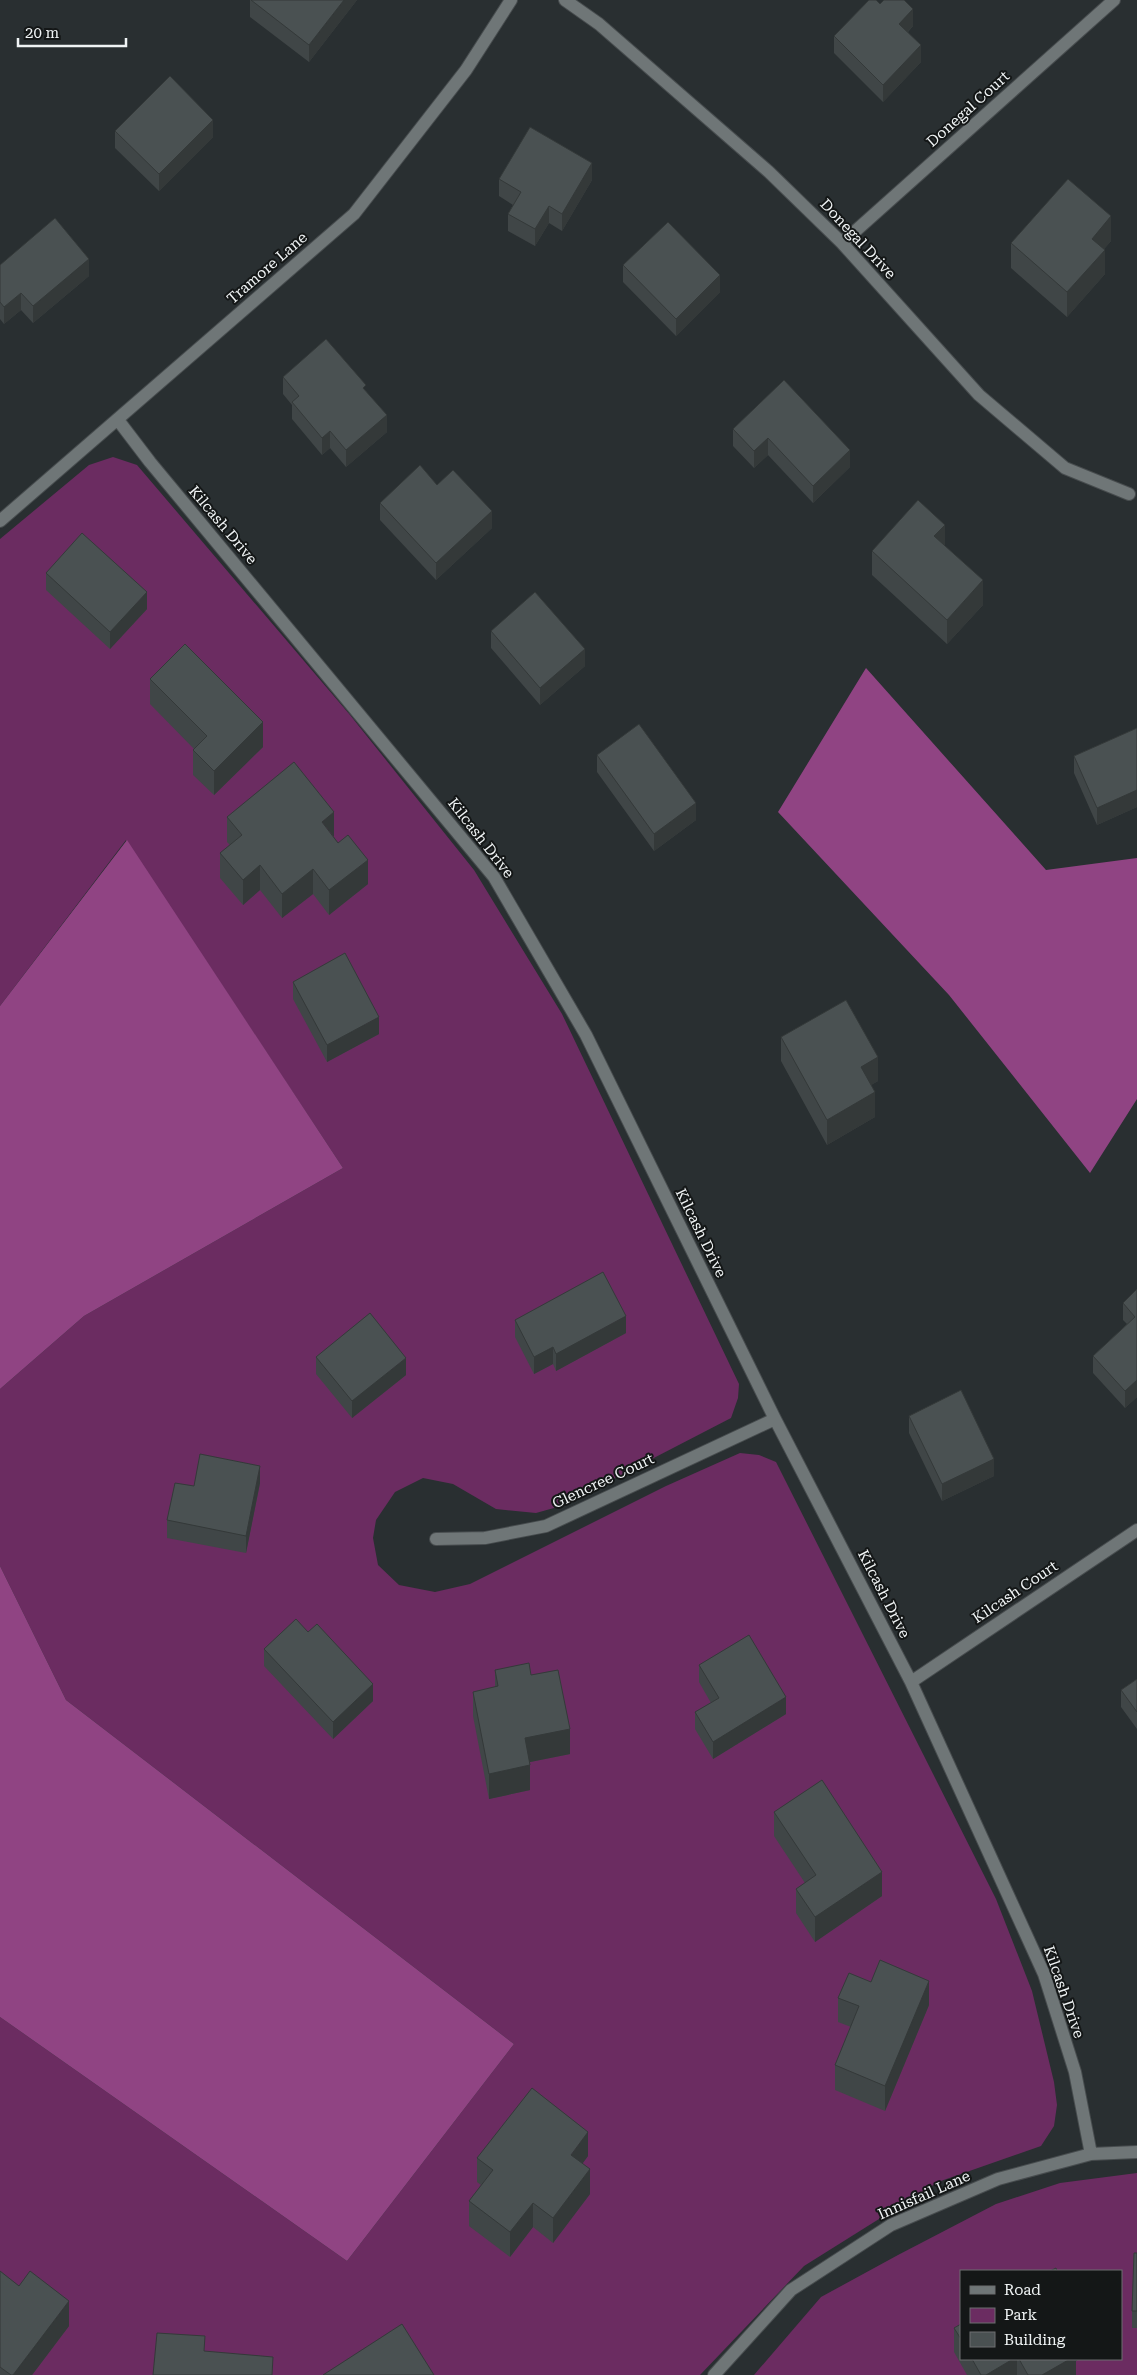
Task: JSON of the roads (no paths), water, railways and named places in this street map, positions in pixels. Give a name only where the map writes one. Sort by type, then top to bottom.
[{"type":"street","name":"Tramore Lane","points":[[0,522],[354,214],[466,70],[511,0]]},
{"type":"street","name":"Donegal Drive","points":[[565,0],[600,24],[769,172],[842,243],[979,395],[1065,468],[1129,494]]},
{"type":"street","name":"Donegal Court","points":[[842,243],[1114,0]]},
{"type":"street","name":"Kilcash Drive","points":[[118,420],[150,462],[494,877],[586,1035],[775,1419],[911,1682],[1044,1974],[1075,2072],[1092,2154]]},
{"type":"street","name":"Glencree Court","points":[[436,1539],[485,1538],[546,1526],[775,1419]]},
{"type":"street","name":"Kilcash Court","points":[[911,1682],[1137,1530]]},
{"type":"street","name":"Innisfail Lane","points":[[714,2375],[791,2290],[891,2225],[998,2179],[1092,2154],[1137,2152]]}]
